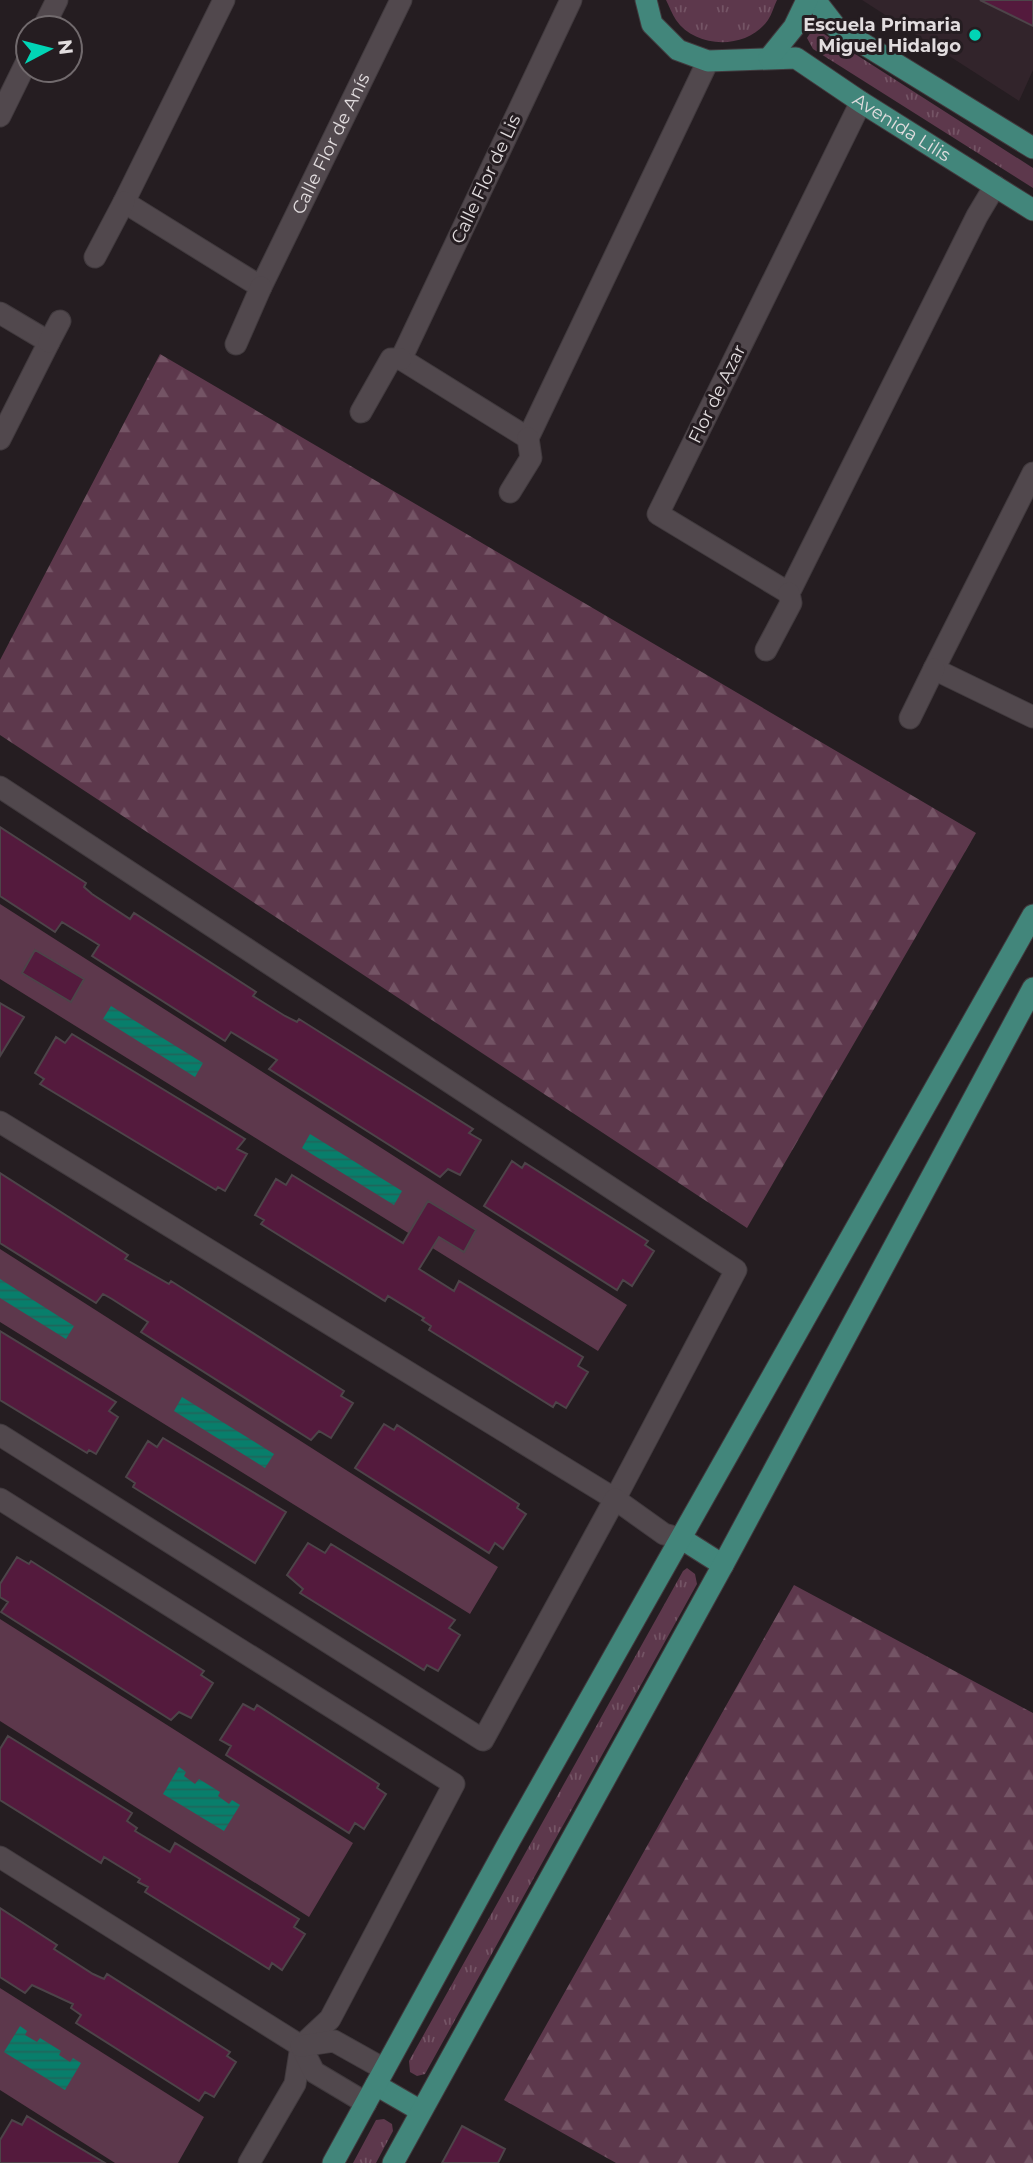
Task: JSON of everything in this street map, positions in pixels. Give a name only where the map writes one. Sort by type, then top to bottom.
[{"type":"main road","points":[[646,0],[652,24],[678,50],[708,61]]},
{"type":"main road","points":[[769,58],[794,27],[807,0]]},
{"type":"main road","points":[[815,0],[836,27],[1033,148]]},
{"type":"main road","name":"Avenida Lilis","points":[[708,61],[796,58],[1033,210]]},
{"type":"main road","points":[[333,2163],[510,1840],[1033,915]]},
{"type":"main road","points":[[393,2163],[723,1565],[1033,988]]},
{"type":"main road","points":[[682,1539],[723,1565]]},
{"type":"main road","points":[[375,2086],[421,2111]]},
{"type":"street","points":[[95,257],[224,0]]},
{"type":"street","name":"Calle Flor de Anís","points":[[236,344],[261,287],[401,0]]},
{"type":"street","name":"Calle Flor de Lis","points":[[361,412],[391,359],[401,359],[571,0]]},
{"type":"street","points":[[510,492],[531,458],[528,438],[708,61]]},
{"type":"street","points":[[0,116],[16,84]]},
{"type":"street","name":"Flor de Azar","points":[[789,593],[658,514],[861,102]]},
{"type":"street","points":[[766,650],[791,603],[789,593],[977,216],[995,186]]},
{"type":"street","points":[[124,202],[261,287]]},
{"type":"street","points":[[0,313],[49,341]]},
{"type":"street","points":[[0,439],[60,321]]},
{"type":"street","points":[[401,359],[528,438]]},
{"type":"street","points":[[910,718],[1033,473]]},
{"type":"street","points":[[934,669],[1033,718]]},
{"type":"street","points":[[0,787],[736,1270],[483,1740],[0,1435]]},
{"type":"street","points":[[0,1122],[614,1499],[664,1534],[682,1539]]},
{"type":"street","points":[[0,1499],[454,1784],[330,2019],[301,2046],[295,2084],[249,2163]]},
{"type":"street","points":[[0,1857],[301,2046],[314,2072],[375,2086]]},
{"type":"street","points":[[301,2046],[334,2041],[375,2086]]},
{"type":"shaded area","name":"Escuela Primaria Miguel Hidalgo","points":[[862,0],[1033,0],[1033,70],[1019,101]]},
{"type":"shaded area","points":[[111,1006],[203,1063],[195,1077],[103,1019]]},
{"type":"shaded area","points":[[310,1134],[402,1191],[394,1205],[302,1148]]},
{"type":"shaded area","points":[[0,1279],[74,1326],[66,1339],[0,1298]]},
{"type":"shaded area","points":[[182,1397],[274,1454],[265,1468],[174,1411]]},
{"type":"shaded area","points":[[179,1767],[186,1772],[184,1776],[195,1784],[199,1779],[220,1792],[218,1796],[229,1804],[232,1800],[240,1805],[224,1831],[163,1794]]},
{"type":"shaded area","points":[[20,2026],[27,2031],[25,2035],[37,2042],[40,2038],[61,2051],[59,2055],[70,2062],[73,2058],[81,2063],[65,2090],[4,2052]]},
{"type":"green space","points":[[666,0],[777,0],[768,20],[759,30],[748,37],[722,42],[708,41],[685,30],[676,20]]},
{"type":"green space","points":[[811,32],[824,34],[1033,168],[1033,188],[813,49],[807,38]]},
{"type":"green space","points":[[160,354],[976,833],[747,1228],[0,735],[0,660]]},
{"type":"green space","points":[[0,904],[627,1305],[598,1351],[0,979]]},
{"type":"green space","points":[[0,1249],[498,1567],[470,1614],[0,1322]]},
{"type":"green space","points":[[687,1568],[695,1574],[697,1584],[425,2074],[417,2076],[410,2072],[409,2061]]},
{"type":"green space","points":[[794,1585],[1033,1713],[1033,2163],[616,2163],[504,2100]]},
{"type":"green space","points":[[0,1619],[353,1843],[309,1917],[0,1721]]},
{"type":"green space","points":[[0,1988],[204,2117],[178,2163],[115,2163],[0,2090]]},
{"type":"green space","points":[[384,2119],[392,2124],[393,2131],[376,2163],[353,2163],[376,2120]]},
{"type":"building","points":[[980,0],[1033,0],[1033,26]]},
{"type":"building","points":[[0,827],[86,883],[84,887],[92,894],[130,919],[134,913],[256,992],[253,996],[297,1022],[299,1019],[473,1129],[469,1133],[481,1140],[460,1175],[448,1169],[440,1177],[269,1069],[277,1060],[231,1032],[225,1041],[92,956],[99,945],[62,922],[55,932],[0,896]]},
{"type":"building","points":[[35,950],[84,979],[71,1002],[22,973]]},
{"type":"building","points":[[0,1003],[24,1017],[0,1056]]},
{"type":"building","points":[[72,1034],[245,1139],[237,1149],[247,1154],[225,1191],[218,1187],[216,1190],[40,1084],[44,1079],[35,1073],[56,1037],[65,1043]]},
{"type":"building","points":[[512,1161],[522,1168],[525,1163],[648,1241],[645,1245],[654,1251],[632,1286],[623,1280],[617,1290],[484,1206]]},
{"type":"building","points":[[0,1173],[128,1255],[125,1259],[169,1284],[171,1281],[344,1391],[341,1396],[353,1403],[331,1438],[319,1431],[311,1440],[141,1332],[148,1322],[112,1299],[103,1294],[96,1303],[0,1243]]},
{"type":"building","points":[[292,1175],[403,1243],[428,1201],[476,1230],[464,1252],[439,1237],[419,1269],[454,1291],[459,1281],[583,1357],[578,1366],[588,1372],[566,1408],[556,1402],[553,1407],[429,1330],[431,1326],[422,1320],[424,1318],[388,1296],[385,1301],[261,1224],[264,1220],[255,1215],[276,1179],[286,1185]]},
{"type":"building","points":[[0,1331],[116,1402],[109,1411],[118,1417],[96,1454],[89,1450],[87,1453],[0,1400]]},
{"type":"building","points":[[384,1424],[394,1430],[397,1425],[519,1504],[517,1508],[526,1514],[503,1549],[495,1543],[489,1553],[355,1468]]},
{"type":"building","points":[[163,1438],[286,1512],[255,1563],[133,1487],[135,1483],[126,1477],[148,1441],[157,1447]]},
{"type":"building","points":[[308,1543],[325,1553],[331,1544],[455,1620],[449,1628],[460,1635],[438,1671],[427,1665],[424,1670],[300,1593],[303,1589],[287,1575]]},
{"type":"building","points":[[17,1557],[29,1564],[31,1561],[204,1671],[201,1675],[213,1683],[191,1718],[179,1712],[171,1720],[1,1612],[8,1602],[0,1597],[0,1584]]},
{"type":"building","points":[[243,1704],[254,1710],[257,1705],[379,1784],[377,1788],[386,1794],[364,1829],[355,1823],[349,1833],[226,1755],[231,1746],[220,1740]]},
{"type":"building","points":[[8,1736],[132,1813],[127,1821],[137,1828],[135,1831],[170,1852],[175,1843],[299,1919],[294,1927],[305,1934],[282,1970],[272,1963],[269,1969],[145,1892],[148,1887],[138,1882],[140,1879],[104,1857],[101,1863],[0,1800],[0,1749]]},
{"type":"building","points":[[0,1908],[57,1945],[54,1949],[93,1974],[104,1979],[107,1974],[230,2052],[227,2056],[236,2062],[214,2097],[205,2092],[199,2101],[76,2023],[81,2015],[71,2008],[73,2004],[32,1985],[25,1993],[0,1977]]},
{"type":"building","points":[[27,2116],[105,2163],[0,2163],[0,2140],[12,2120],[22,2125]]},
{"type":"building","points":[[462,2126],[505,2149],[498,2163],[442,2163]]},
{"type":"place","name":"Escuela Primaria Miguel Hidalgo","points":[[975,35]]}]
